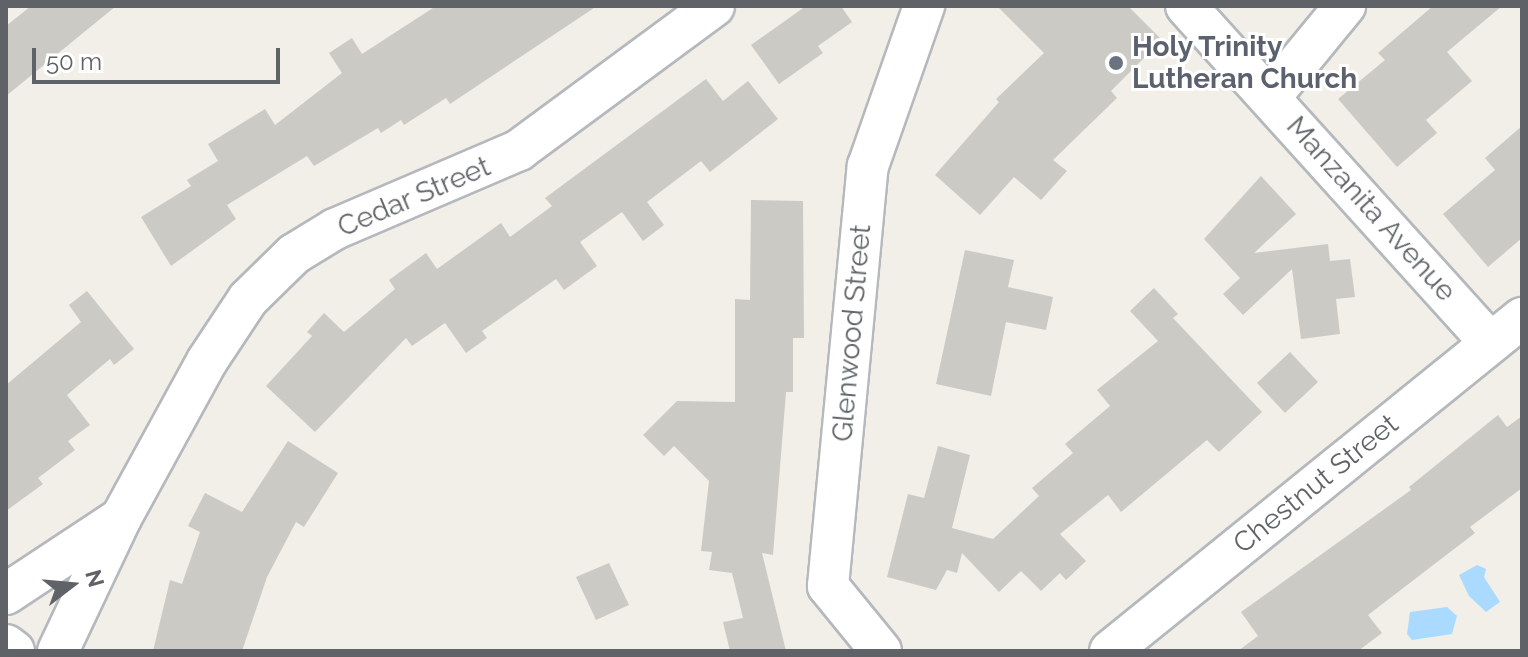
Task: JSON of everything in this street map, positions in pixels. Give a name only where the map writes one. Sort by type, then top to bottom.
[{"type":"street","name":"Cedar Street","points":[[58,651],[121,518],[207,361],[248,299],[294,254],[388,204],[493,165],[519,150],[714,6]]},
{"type":"street","name":"Glenwood Street","points":[[881,651],[828,586],[868,166],[924,6]]},
{"type":"street","name":"Manzanita Avenue","points":[[1186,6],[1271,96],[1490,343]]},
{"type":"street","points":[[1271,96],[1345,6]]},
{"type":"street","name":"Chestnut Street","points":[[1110,651],[1522,318]]},
{"type":"street","points":[[6,594],[121,518]]},
{"type":"street","points":[[6,645],[14,651]]},
{"type":"water","points":[[1477,565],[1486,569],[1484,577],[1500,602],[1486,612],[1469,596],[1459,575]]},
{"type":"water","points":[[1447,607],[1457,616],[1452,634],[1412,640],[1407,634],[1410,612]]},
{"type":"building","points":[[31,6],[116,6],[6,96],[6,26]]},
{"type":"building","points":[[436,6],[597,6],[450,104],[446,98],[404,125],[401,120],[381,133],[378,128],[314,166],[307,156],[227,205],[236,219],[171,266],[141,217],[191,186],[187,180],[218,161],[208,144],[265,109],[275,125],[342,73],[329,53],[352,38],[362,54]]},
{"type":"building","points":[[806,6],[841,6],[852,22],[818,46],[823,53],[779,84],[751,45]]},
{"type":"building","points":[[997,6],[1128,6],[1162,40],[1111,91],[1117,98],[1053,160],[1067,171],[1041,200],[1014,177],[980,215],[935,175],[999,102],[996,99],[1044,53]]},
{"type":"building","points":[[1433,6],[1502,6],[1447,52],[1472,81],[1426,120],[1437,133],[1397,167],[1338,99],[1385,60],[1378,53]]},
{"type":"building","points":[[706,79],[723,101],[748,81],[778,119],[710,172],[701,161],[647,202],[664,225],[643,241],[622,212],[580,242],[597,266],[564,290],[556,279],[482,331],[487,338],[466,353],[445,323],[412,346],[406,338],[315,432],[266,386],[312,336],[307,332],[324,313],[344,332],[395,289],[389,280],[426,253],[437,269],[501,223],[510,237],[552,206],[545,198]]},
{"type":"building","points":[[1522,126],[1522,238],[1488,267],[1443,214],[1495,170],[1485,158]]},
{"type":"building","points":[[1261,176],[1296,214],[1254,253],[1328,244],[1330,261],[1350,259],[1355,297],[1336,299],[1340,334],[1301,339],[1292,269],[1243,315],[1223,294],[1240,278],[1204,239]]},
{"type":"building","points":[[751,200],[803,201],[804,338],[793,338],[793,392],[786,392],[773,555],[762,553],[786,651],[730,651],[723,622],[743,618],[732,573],[709,570],[712,552],[701,551],[709,481],[674,446],[664,456],[643,435],[677,401],[735,402],[735,299],[750,300]]},
{"type":"building","points":[[965,250],[1014,260],[1008,287],[1053,297],[1046,330],[1006,322],[991,396],[936,384]]},
{"type":"building","points":[[1154,288],[1178,314],[1173,318],[1262,412],[1219,452],[1207,440],[1121,512],[1108,495],[1060,534],[1086,561],[1066,580],[1060,573],[1041,591],[1021,571],[999,592],[962,553],[957,573],[947,570],[936,590],[887,577],[908,494],[924,498],[938,446],[970,455],[952,528],[993,539],[1039,496],[1032,488],[1073,453],[1065,444],[1110,406],[1097,390],[1158,341],[1130,311]]},
{"type":"building","points":[[87,291],[134,349],[114,365],[110,359],[67,395],[90,425],[68,441],[75,450],[38,478],[43,484],[6,511],[6,385],[81,322],[69,305]]},
{"type":"building","points":[[1290,352],[1318,382],[1285,413],[1257,383]]},
{"type":"building","points":[[1498,415],[1507,427],[1522,416],[1522,488],[1470,527],[1475,533],[1368,615],[1382,633],[1358,651],[1238,651],[1258,636],[1241,612],[1411,490],[1409,487]]},
{"type":"building","points":[[288,441],[338,473],[304,527],[296,522],[267,577],[242,651],[153,651],[170,580],[182,584],[200,532],[188,526],[205,493],[242,512]]},
{"type":"building","points":[[609,563],[629,605],[596,620],[576,577]]},
{"type":"place","name":"Holy Trinity Lutheran Church","points":[[1116,63]]}]
